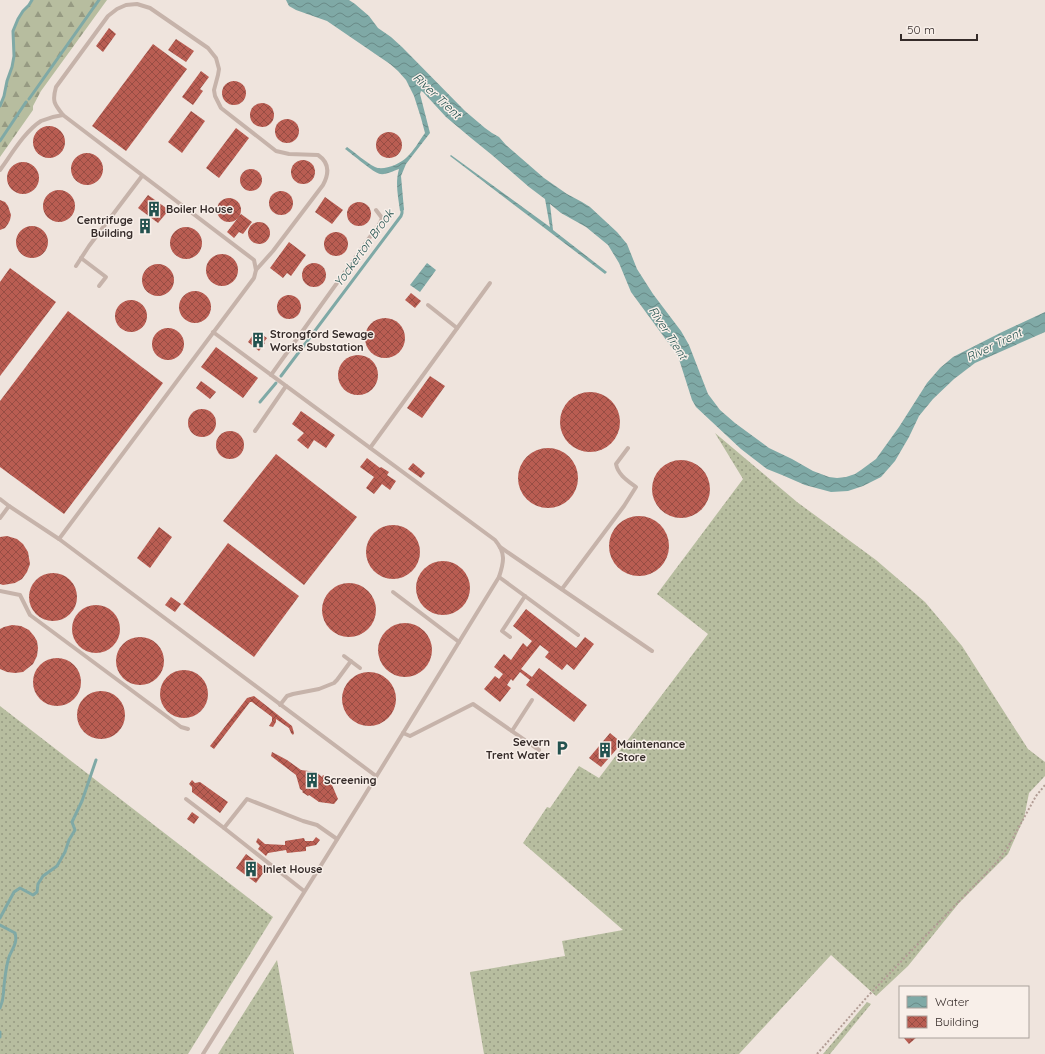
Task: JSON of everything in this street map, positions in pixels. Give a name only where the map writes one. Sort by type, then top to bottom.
[{"type":"lane","points":[[59,539],[254,278],[256,270],[254,260],[63,115],[55,106],[54,96],[56,87],[108,16],[116,9],[126,5],[137,4],[150,8],[208,48],[216,58],[218,64],[218,75],[214,90],[215,96],[221,108],[276,151],[290,154],[318,155],[327,166],[327,176],[323,185],[273,251],[256,270]]},
{"type":"lane","points":[[0,170],[29,132],[41,122],[63,115]]},
{"type":"lane","points":[[76,266],[142,176]]},
{"type":"lane","points":[[271,375],[380,223],[382,218],[376,210]]},
{"type":"lane","points":[[81,258],[106,277],[99,286]]},
{"type":"lane","points":[[370,448],[490,283]]},
{"type":"lane","points":[[428,305],[457,328]]},
{"type":"lane","points":[[203,1054],[499,577],[504,559],[500,547],[495,540],[213,332]]},
{"type":"lane","points":[[255,431],[286,386]]},
{"type":"lane","points":[[562,589],[624,506],[636,487],[619,473],[616,468],[616,464],[628,448]]},
{"type":"lane","points":[[0,499],[59,539],[376,776]]},
{"type":"lane","points":[[0,518],[9,506]]},
{"type":"lane","points":[[500,547],[652,651]]},
{"type":"lane","points":[[499,577],[578,635]]},
{"type":"lane","points":[[0,591],[20,595],[30,615],[181,727],[188,729]]},
{"type":"lane","points":[[393,592],[459,642]]},
{"type":"lane","points":[[510,637],[502,631],[525,596]]},
{"type":"lane","points":[[344,656],[360,668]]},
{"type":"lane","points":[[280,705],[287,696],[319,689],[334,683],[351,661]]},
{"type":"lane","points":[[512,731],[532,700]]},
{"type":"lane","points":[[403,733],[410,736],[473,704],[539,750]]},
{"type":"lane","points":[[186,799],[304,891]]},
{"type":"lane","points":[[224,828],[248,799],[317,825],[337,839]]},
{"type":"path","points":[[818,1054],[867,997],[996,863],[1008,847],[1036,796],[1045,786]]},
{"type":"green space","points":[[32,0],[107,0],[41,91],[33,106],[33,110],[0,157],[0,106],[14,56],[13,31],[18,19]]},
{"type":"green space","points":[[715,433],[797,502],[876,560],[925,602],[962,646],[1028,749],[1045,762],[1045,776],[1029,793],[1024,818],[1008,854],[959,903],[908,966],[876,996],[831,955],[739,1054],[484,1054],[470,972],[565,956],[562,941],[623,930],[523,843],[547,807],[550,808],[579,766],[599,778],[708,634],[657,594],[743,479]]},
{"type":"green space","points":[[0,706],[273,917],[188,1054],[0,1054]]},
{"type":"green space","points":[[277,960],[294,1054],[218,1054]]},
{"type":"green space","points":[[867,1002],[871,1004],[830,1054],[823,1054]]},
{"type":"water","name":"River Trent","points":[[286,0],[349,0],[355,4],[369,16],[378,28],[402,47],[465,111],[485,128],[499,137],[544,178],[567,194],[590,207],[617,232],[627,244],[637,269],[653,294],[681,331],[689,345],[708,394],[720,410],[769,448],[813,471],[829,477],[846,477],[855,474],[876,459],[899,427],[927,383],[940,368],[953,357],[1045,312],[1045,332],[975,363],[954,379],[933,399],[919,416],[895,461],[881,477],[863,486],[848,491],[831,492],[805,485],[767,469],[741,449],[696,407],[692,400],[678,356],[631,292],[619,263],[608,245],[586,227],[561,213],[550,204],[553,230],[607,272],[605,274],[450,156],[451,155],[550,227],[545,199],[446,117],[421,91],[420,94],[430,133],[406,164],[401,176],[404,210],[400,211],[397,184],[399,169],[382,174],[377,173],[345,149],[347,147],[368,163],[378,168],[396,165],[409,155],[425,133],[414,96],[406,80],[390,64],[327,21],[296,10],[289,6]]},
{"type":"water","points":[[427,263],[436,270],[420,292],[410,285]]},
{"type":"building","points":[[109,28],[116,34],[103,52],[96,46]]},
{"type":"building","points":[[176,39],[194,51],[186,62],[168,50]]},
{"type":"building","points":[[153,44],[187,69],[126,151],[92,126]]},
{"type":"building","points":[[201,71],[209,77],[200,89],[203,91],[193,105],[182,97]]},
{"type":"building","points":[[234,81],[242,85],[246,93],[242,101],[234,105],[226,101],[222,93],[226,85]]},
{"type":"building","points":[[262,103],[270,107],[274,115],[270,123],[262,127],[254,123],[250,115],[254,107]]},
{"type":"building","points":[[191,111],[205,121],[182,153],[168,142]]},
{"type":"building","points":[[287,119],[295,123],[299,131],[295,139],[287,143],[279,139],[275,131],[279,123]]},
{"type":"building","points":[[49,126],[55,127],[62,133],[65,142],[64,148],[58,155],[49,158],[43,157],[36,151],[33,142],[34,136],[40,129]]},
{"type":"building","points":[[236,128],[249,138],[219,178],[206,168]]},
{"type":"building","points":[[389,132],[398,136],[402,145],[398,154],[389,158],[380,154],[376,145],[380,136]]},
{"type":"building","points":[[87,153],[93,154],[100,160],[103,169],[102,175],[96,182],[87,185],[81,184],[74,178],[71,169],[72,163],[78,156]]},
{"type":"building","points":[[303,160],[311,164],[315,172],[311,180],[303,184],[295,180],[291,172],[295,164]]},
{"type":"building","points":[[23,162],[29,163],[36,169],[39,178],[38,184],[32,191],[23,194],[17,193],[10,187],[7,178],[8,172],[14,165]]},
{"type":"building","points":[[251,169],[259,172],[262,180],[259,188],[251,191],[243,188],[240,180],[243,172]]},
{"type":"building","points":[[59,190],[65,191],[72,197],[75,206],[74,212],[68,219],[59,222],[53,221],[46,215],[43,206],[44,200],[50,193]]},
{"type":"building","points":[[281,191],[289,195],[293,203],[289,211],[281,215],[273,211],[269,203],[273,195]]},
{"type":"building","name":"Boiler House","points":[[148,195],[169,210],[158,223],[138,208]]},
{"type":"building","points":[[325,197],[343,210],[332,224],[315,212]]},
{"type":"building","points":[[229,198],[237,202],[241,210],[237,218],[229,222],[221,218],[217,210],[221,202]]},
{"type":"building","points":[[0,200],[5,202],[8,206],[11,215],[8,224],[5,228],[0,230]]},
{"type":"building","points":[[359,202],[367,206],[371,214],[367,222],[359,226],[351,222],[347,214],[351,206]]},
{"type":"building","points":[[241,214],[252,222],[243,234],[239,232],[234,238],[227,232]]},
{"type":"building","name":"Centrifuge Building","points":[[143,221],[147,221],[150,226],[147,231],[143,231],[140,228],[140,224]]},
{"type":"building","points":[[259,222],[267,225],[270,233],[267,241],[259,244],[251,241],[248,233],[251,225]]},
{"type":"building","points":[[32,226],[38,227],[45,233],[48,242],[47,248],[41,255],[32,258],[26,257],[19,251],[16,242],[17,236],[23,229]]},
{"type":"building","points":[[183,227],[189,227],[199,234],[202,243],[201,249],[195,256],[189,259],[183,259],[173,252],[170,246],[170,240],[177,230]]},
{"type":"building","points":[[336,232],[344,236],[348,244],[344,252],[336,256],[328,252],[324,244],[328,236]]},
{"type":"building","points":[[289,242],[306,255],[291,276],[287,273],[283,278],[270,268]]},
{"type":"building","points":[[219,254],[225,254],[235,261],[238,270],[237,276],[231,283],[225,286],[219,286],[209,279],[206,273],[206,267],[213,257]]},
{"type":"building","points":[[314,263],[322,267],[326,275],[322,283],[314,287],[306,283],[302,275],[306,267]]},
{"type":"building","points":[[155,264],[161,264],[171,271],[174,280],[173,286],[167,293],[161,296],[155,296],[145,289],[142,283],[142,277],[149,267]]},
{"type":"building","points":[[10,268],[56,302],[0,376],[0,282]]},
{"type":"building","points":[[192,291],[198,291],[208,298],[211,307],[210,313],[204,320],[198,323],[192,323],[182,316],[179,310],[179,304],[186,294]]},
{"type":"building","points":[[411,293],[421,301],[415,308],[405,300]]},
{"type":"building","points":[[289,295],[297,299],[301,307],[297,315],[289,319],[281,315],[277,307],[281,299]]},
{"type":"building","points":[[128,300],[134,300],[144,307],[147,316],[146,322],[140,329],[134,332],[128,332],[118,325],[115,319],[115,313],[122,303]]},
{"type":"building","points":[[68,311],[163,383],[64,514],[0,467],[0,401]]},
{"type":"building","points":[[385,318],[393,320],[399,324],[403,330],[405,338],[403,346],[399,352],[393,356],[385,358],[377,356],[371,352],[367,346],[365,338],[367,330],[371,324],[377,320]]},
{"type":"building","points":[[165,328],[171,328],[181,335],[184,344],[183,350],[177,357],[171,360],[165,360],[155,353],[152,347],[152,341],[159,331]]},
{"type":"building","name":"Strongford Sewage Works Substation","points":[[258,332],[267,338],[259,351],[248,342],[253,335],[255,336]]},
{"type":"building","points":[[216,347],[258,378],[243,398],[201,367]]},
{"type":"building","points":[[354,355],[362,355],[369,358],[375,364],[378,375],[375,386],[369,392],[362,395],[354,395],[347,392],[341,386],[338,379],[338,371],[341,364],[347,358]]},
{"type":"building","points":[[430,376],[445,386],[422,418],[407,408]]},
{"type":"building","points":[[201,381],[216,392],[210,399],[196,388]]},
{"type":"building","points":[[584,392],[596,392],[607,397],[615,405],[620,416],[618,434],[607,447],[596,452],[584,452],[573,447],[565,439],[560,428],[560,416],[565,405],[573,397]]},
{"type":"building","points":[[202,409],[212,413],[216,423],[212,433],[202,437],[192,433],[188,423],[192,413]]},
{"type":"building","points":[[301,411],[335,435],[326,448],[314,440],[308,449],[297,440],[304,433],[292,424]]},
{"type":"building","points":[[230,431],[240,435],[244,445],[240,455],[230,459],[220,455],[216,445],[220,435]]},
{"type":"building","points":[[542,448],[554,448],[565,453],[573,461],[578,472],[576,490],[565,503],[554,508],[542,508],[531,503],[523,495],[518,484],[518,472],[523,461],[531,453]]},
{"type":"building","points":[[276,454],[357,517],[304,585],[223,521]]},
{"type":"building","points":[[367,458],[380,468],[381,467],[389,472],[387,475],[396,481],[390,490],[382,484],[374,494],[366,488],[374,477],[360,467]]},
{"type":"building","points":[[681,460],[692,462],[705,473],[708,478],[710,489],[708,500],[697,513],[692,516],[681,518],[670,516],[657,505],[654,500],[652,489],[654,478],[665,465],[670,462]]},
{"type":"building","points":[[413,463],[425,473],[421,478],[408,469]]},
{"type":"building","points":[[639,516],[651,518],[664,529],[667,534],[669,546],[667,558],[656,571],[651,574],[639,576],[627,574],[614,563],[611,558],[609,546],[611,534],[622,521],[627,518]]},
{"type":"building","points":[[393,525],[403,527],[412,533],[418,542],[420,552],[418,562],[412,571],[403,577],[393,579],[383,577],[374,571],[368,562],[366,552],[368,542],[374,533],[383,527]]},
{"type":"building","points":[[159,527],[172,537],[150,568],[137,558]]},
{"type":"building","points":[[7,536],[17,539],[23,544],[28,552],[30,564],[22,579],[15,583],[3,585],[0,584],[0,537]]},
{"type":"building","points":[[228,543],[299,596],[254,657],[183,604]]},
{"type":"building","points":[[443,561],[453,563],[462,569],[468,578],[470,588],[468,598],[462,607],[453,613],[443,615],[433,613],[424,607],[418,598],[416,588],[418,578],[424,569],[433,563]]},
{"type":"building","points":[[48,573],[58,573],[70,580],[77,592],[77,602],[70,614],[58,621],[48,621],[40,617],[33,610],[29,602],[29,592],[33,584],[40,577]]},
{"type":"building","points":[[349,583],[359,585],[368,591],[374,600],[376,610],[374,620],[368,629],[359,635],[349,637],[339,635],[330,629],[324,620],[322,610],[324,600],[330,591],[339,585]]},
{"type":"building","points":[[171,597],[181,604],[175,612],[165,605]]},
{"type":"building","points":[[91,605],[101,605],[113,612],[120,624],[120,634],[113,646],[101,653],[91,653],[83,649],[76,642],[72,634],[72,624],[76,616],[83,609]]},
{"type":"building","points":[[526,609],[576,648],[585,637],[594,644],[574,670],[567,664],[562,670],[545,657],[549,652],[540,645],[521,669],[532,677],[539,668],[587,705],[574,722],[526,685],[530,680],[520,672],[513,681],[511,679],[507,685],[511,688],[500,702],[484,689],[495,676],[499,679],[503,674],[494,667],[504,654],[511,660],[523,643],[527,647],[532,641],[513,626]]},
{"type":"building","points":[[405,623],[415,625],[424,631],[430,640],[432,650],[430,660],[424,669],[415,675],[405,677],[395,675],[386,669],[380,660],[378,650],[380,640],[386,631],[395,625]]},
{"type":"building","points":[[12,625],[21,626],[29,630],[37,641],[37,656],[33,664],[23,672],[7,672],[0,669],[0,629]]},
{"type":"building","points":[[135,637],[145,637],[157,644],[164,656],[164,666],[157,678],[145,685],[135,685],[127,681],[120,674],[116,666],[116,656],[120,648],[127,641]]},
{"type":"building","points":[[52,658],[62,658],[74,665],[81,677],[81,687],[74,699],[62,706],[52,706],[44,702],[37,695],[33,687],[33,677],[37,669],[44,662]]},
{"type":"building","points":[[179,670],[189,670],[201,677],[208,689],[208,699],[201,711],[189,718],[179,718],[171,714],[164,707],[160,699],[160,689],[164,681],[171,674]]},
{"type":"building","points":[[369,672],[379,674],[388,680],[394,689],[396,699],[394,709],[388,718],[379,724],[369,726],[359,724],[350,718],[344,709],[342,699],[344,689],[350,680],[359,674]]},
{"type":"building","points":[[96,691],[106,691],[118,698],[125,710],[125,720],[118,732],[106,739],[96,739],[88,735],[81,728],[77,720],[77,710],[81,702],[88,695]]},
{"type":"building","points":[[254,696],[292,726],[294,733],[293,735],[289,728],[276,719],[273,727],[269,726],[272,721],[272,717],[250,702],[214,749],[210,746],[247,698]]},
{"type":"building","name":"Maintenance Store","points":[[610,733],[622,743],[601,767],[589,758]]},
{"type":"building","name":"Screening","points":[[272,752],[301,770],[316,772],[322,777],[323,775],[329,780],[328,781],[332,785],[338,799],[334,804],[319,802],[302,792],[303,791],[300,789],[296,775],[271,756]]},
{"type":"building","points":[[192,780],[195,783],[200,782],[228,802],[220,813],[192,792],[192,787],[189,784]]},
{"type":"building","points":[[192,812],[199,817],[194,824],[187,819]]},
{"type":"building","points":[[316,837],[320,840],[316,845],[306,847],[306,851],[287,853],[286,850],[268,853],[266,856],[258,849],[260,846],[256,842],[258,838],[265,844],[285,845],[285,841],[304,838],[305,841],[313,841]]},
{"type":"building","name":"Inlet House","points":[[246,854],[266,869],[256,883],[236,868]]},
{"type":"building","points":[[904,1038],[916,1038],[909,1044]]},
{"type":"waterway","points":[[0,106],[14,56],[13,31],[18,19],[32,0]]},
{"type":"waterway","points":[[29,99],[99,0]]},
{"type":"waterway","points":[[0,141],[26,102]]},
{"type":"waterway","name":"Yockerton Brook","points":[[281,376],[401,216],[402,208]]},
{"type":"waterway","name":"Yockerton Brook","points":[[260,402],[276,383]]},
{"type":"waterway","name":"Yockerton Brook","points":[[0,918],[14,892],[20,888],[33,895],[37,892],[38,884],[43,876],[57,866],[75,830],[72,822],[82,801],[96,760]]},
{"type":"waterway","name":"Yockerton Brook","points":[[0,925],[15,933],[16,937],[7,964],[3,999],[0,1008]]},
{"type":"waterway","name":"Yockerton Brook","points":[[0,1032],[0,1037]]},
{"type":"place","name":"Boiler House","points":[[154,209]]},
{"type":"place","name":"Centrifuge Building","points":[[145,226]]},
{"type":"place","name":"Strongford Sewage Works Substation","points":[[258,340]]},
{"type":"place","name":"Severn Trent Water","points":[[562,748]]},
{"type":"place","name":"Maintenance Store","points":[[605,750]]},
{"type":"place","name":"Screening","points":[[312,780]]},
{"type":"place","name":"Inlet House","points":[[251,869]]}]
